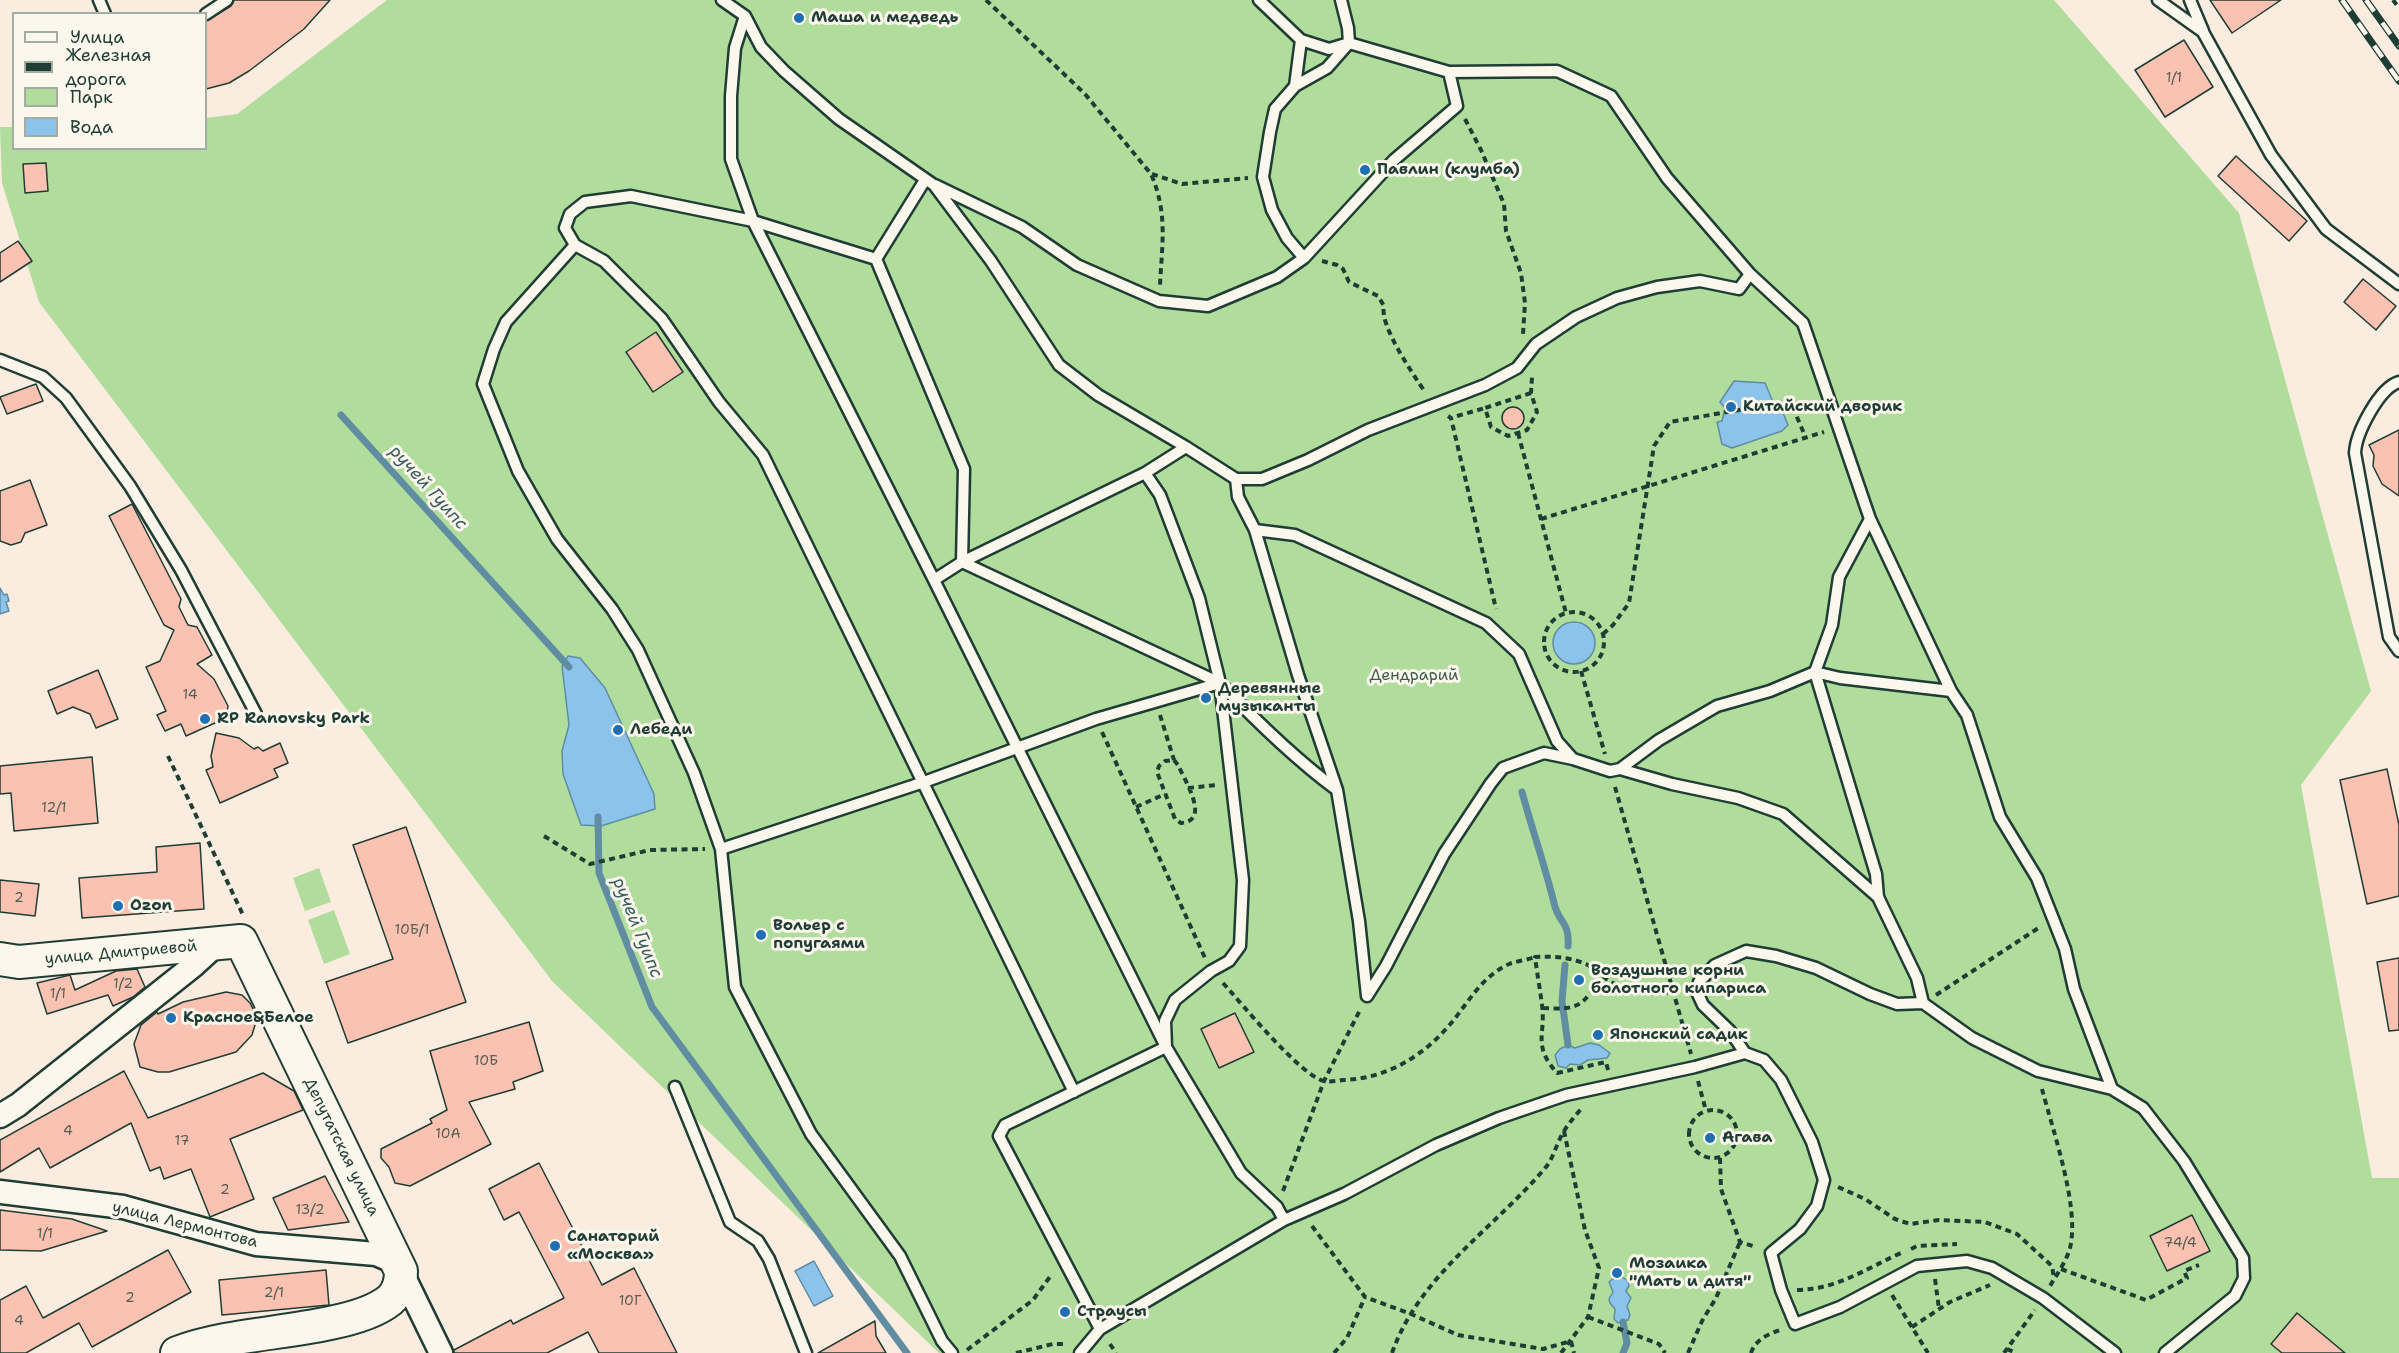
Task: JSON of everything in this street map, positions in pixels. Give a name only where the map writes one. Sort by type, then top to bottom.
[{"type":"street","name":"улица Дмитриевой","points":[[0,959],[19,962],[233,933]]},
{"type":"street","points":[[0,1116],[18,1105],[233,933]]},
{"type":"street","name":"Депутатская улица","points":[[233,933],[441,1353]]},
{"type":"street","name":"улица Лермонтова","points":[[0,1192],[123,1207],[256,1244],[376,1254],[390,1260],[401,1271]]},
{"type":"street","points":[[177,1353],[197,1346],[310,1328],[353,1318],[391,1299],[399,1289],[401,1271]]},
{"type":"lane","points":[[207,13],[228,0]]},
{"type":"lane","points":[[722,0],[745,16],[761,46],[784,71],[839,119],[930,182],[1022,227],[1077,265],[1159,301],[1208,306],[1277,277],[1304,258],[1394,160],[1457,106],[1449,72]]},
{"type":"lane","points":[[1259,0],[1301,40],[1329,49],[1349,43],[1449,72],[1557,71],[1611,96],[1667,178],[1750,274],[1803,323],[1870,519],[1951,691],[1967,715],[2000,817],[2037,878],[2065,949],[2074,989],[2112,1089]]},
{"type":"lane","points":[[1304,258],[1287,238],[1272,210],[1263,177],[1275,109],[1295,86],[1327,68],[1349,43],[1341,0]]},
{"type":"lane","points":[[2158,0],[2203,32]]},
{"type":"lane","points":[[2190,0],[2203,32],[2271,155],[2326,229],[2399,284]]},
{"type":"lane","points":[[745,16],[735,48],[731,96],[731,159],[753,221],[1166,1047],[1241,1173],[1277,1207],[1284,1220]]},
{"type":"lane","points":[[1295,86],[1301,40]]},
{"type":"lane","points":[[876,259],[930,182]]},
{"type":"lane","points":[[930,182],[991,261],[1059,365],[1098,395],[1186,447],[1236,480],[1262,479],[1308,460],[1368,430],[1485,385],[1517,368],[1536,344],[1576,317],[1617,298],[1657,287],[1700,281],[1739,289],[1750,274]]},
{"type":"lane","points":[[876,259],[753,221],[631,196],[585,202],[570,214],[565,228],[575,245],[604,261],[662,319],[719,402],[763,455],[1074,1092]]},
{"type":"lane","points":[[575,245],[506,322],[494,349],[483,384],[518,471],[552,530],[612,609],[638,650],[694,773],[721,849],[735,987],[811,1134],[900,1256],[942,1341],[952,1353]]},
{"type":"lane","points":[[876,259],[964,469],[962,562]]},
{"type":"lane","points":[[0,360],[43,377],[66,398],[130,486],[181,570],[256,714]]},
{"type":"lane","points":[[2399,382],[2381,393],[2355,442],[2355,453],[2389,637],[2399,651]]},
{"type":"lane","points":[[934,580],[962,562],[1145,473],[1186,447]]},
{"type":"lane","points":[[1145,473],[1160,495],[1198,598],[1220,683],[1244,880],[1240,945],[1229,961],[1211,971],[1175,1000],[1165,1021],[1166,1047]]},
{"type":"lane","points":[[1236,480],[1238,497],[1255,530],[1298,675],[1337,790],[1359,921],[1367,996]]},
{"type":"lane","points":[[1870,519],[1839,577],[1832,625],[1815,672],[1876,874],[1878,897],[1917,978],[1923,1003]]},
{"type":"lane","points":[[1255,530],[1295,535],[1486,623],[1519,654],[1557,741],[1573,759]]},
{"type":"lane","points":[[962,562],[1220,683],[1258,724],[1300,762],[1337,790]]},
{"type":"lane","points":[[1615,770],[1659,740],[1717,706],[1770,691],[1815,672],[1840,678],[1951,691]]},
{"type":"lane","points":[[721,849],[924,782],[1096,719],[1220,683]]},
{"type":"lane","points":[[1367,996],[1386,966],[1444,854],[1491,783],[1503,768],[1544,753],[1738,798],[1784,813],[1878,897]]},
{"type":"lane","points":[[2115,1353],[2043,1298],[1992,1268],[1967,1261],[1917,1266],[1884,1281],[1840,1306],[1795,1324],[1781,1290],[1771,1253],[1800,1229],[1816,1206],[1824,1180],[1812,1142],[1781,1080],[1764,1060],[1746,1053],[1730,1031],[1702,1005],[1697,992],[1699,982],[1715,965],[1746,951],[1776,956],[1816,969],[1869,994],[1897,1004],[1923,1003],[1972,1038],[2038,1071],[2112,1089],[2143,1108],[2184,1161],[2243,1258],[2244,1278],[2235,1296],[2165,1353]]},
{"type":"lane","points":[[1100,1329],[999,1136],[1005,1125],[1166,1047]]},
{"type":"lane","points":[[1080,1353],[1100,1329],[1284,1220],[1344,1194],[1436,1145],[1488,1122],[1566,1095],[1695,1067],[1746,1053]]},
{"type":"lane","points":[[675,1087],[730,1222],[758,1241],[769,1259],[806,1353]]},
{"type":"path","points":[[986,0],[1085,94],[1151,174],[1158,189],[1164,216],[1159,301]]},
{"type":"path","points":[[2393,0],[2399,8]]},
{"type":"path","points":[[1457,106],[1499,190],[1504,204],[1506,231],[1521,273],[1525,303],[1523,335],[1517,368]]},
{"type":"path","points":[[1151,174],[1182,184],[1263,177]]},
{"type":"path","points":[[1304,258],[1337,265],[1343,269],[1349,282],[1378,296],[1384,306],[1382,314],[1393,337],[1433,404],[1450,418],[1504,639]]},
{"type":"path","points":[[1450,418],[1531,393],[1537,412],[1527,430],[1508,436],[1491,427],[1485,408]]},
{"type":"path","points":[[1603,634],[1613,625],[1629,603],[1654,446],[1670,422],[1790,401],[1806,438]]},
{"type":"path","points":[[1541,519],[1838,428]]},
{"type":"path","points":[[1518,433],[1566,613]]},
{"type":"path","points":[[1578,612],[1589,616],[1598,624],[1603,634],[1600,657],[1581,671],[1559,668],[1550,660],[1545,649],[1544,638],[1548,627],[1556,618],[1566,613],[1578,612]]},
{"type":"path","points":[[1581,671],[1615,770],[1706,1111]]},
{"type":"path","points":[[1156,701],[1174,760],[1179,765],[1197,810],[1194,819],[1188,823],[1181,824],[1175,819],[1157,772],[1165,760],[1174,760]]},
{"type":"path","points":[[1096,719],[1211,971],[1297,1062],[1324,1081],[1373,1078],[1406,1063],[1446,1030],[1485,980],[1509,964],[1535,957],[1556,956],[1572,959],[1588,965],[1613,983],[1637,993],[1673,992],[1699,982]]},
{"type":"path","points":[[168,756],[233,933]]},
{"type":"path","points":[[1188,788],[1232,783]]},
{"type":"path","points":[[1136,807],[1165,794]]},
{"type":"path","points":[[544,836],[590,864],[650,850],[721,849]]},
{"type":"path","points":[[1923,1003],[2052,919]]},
{"type":"path","points":[[1535,957],[1543,1008],[1540,1036],[1544,1055],[1557,1073],[1606,1062]]},
{"type":"path","points":[[1543,1008],[1570,1008],[1584,1002],[1603,976]]},
{"type":"path","points":[[1277,1207],[1324,1081],[1367,996]]},
{"type":"path","points":[[2016,1353],[2006,1351],[2061,1269],[2070,1250],[2073,1225],[2069,1194],[2038,1071]]},
{"type":"path","points":[[1392,1353],[1416,1304],[1451,1261],[1548,1166],[1564,1131],[1595,1089]]},
{"type":"path","points":[[1715,1110],[1724,1113],[1732,1119],[1736,1127],[1737,1137],[1734,1146],[1720,1158],[1710,1159],[1701,1156],[1690,1142],[1691,1123],[1706,1111],[1715,1110]]},
{"type":"path","points":[[1561,1353],[1588,1317],[1599,1268],[1585,1230],[1564,1131]]},
{"type":"path","points":[[1688,1353],[1702,1321],[1716,1298],[1740,1242],[1721,1190],[1720,1158]]},
{"type":"path","points":[[1824,1180],[1865,1200],[1894,1219],[1910,1224],[1938,1220],[1985,1222],[2017,1234],[2052,1266],[2054,1279]]},
{"type":"path","points":[[1303,1213],[1365,1297],[1458,1335],[1543,1349],[1571,1341]]},
{"type":"path","points":[[1740,1242],[1771,1253]]},
{"type":"path","points":[[964,1353],[1033,1300],[1063,1259]]},
{"type":"path","points":[[1933,1264],[1939,1309]]},
{"type":"path","points":[[2061,1269],[2146,1300],[2187,1278],[2184,1271],[2199,1265]]},
{"type":"path","points":[[1912,1327],[1950,1302],[2008,1278]]},
{"type":"path","points":[[1884,1281],[1928,1353]]},
{"type":"path","points":[[1334,1353],[1347,1338],[1365,1297]]},
{"type":"path","points":[[1588,1317],[1659,1344],[1665,1353]]},
{"type":"path","points":[[1751,1353],[1752,1348],[1766,1335],[1795,1324]]},
{"type":"path","points":[[1571,1341],[1574,1353]]},
{"type":"path","points":[[1016,1353],[1053,1344],[1088,1343]]},
{"type":"green space","name":"Дендрарий","points":[[387,0],[2054,0],[2239,213],[2371,691],[2301,785],[2372,1178],[2399,1178],[2399,1353],[939,1353],[552,981],[39,302],[2,183],[0,127],[12,127],[12,150],[207,150],[207,118],[237,114]]},
{"type":"green space","points":[[319,868],[331,902],[305,911],[293,878]]},
{"type":"green space","points":[[334,910],[350,954],[324,964],[308,920]]},
{"type":"water","points":[[1734,381],[1765,383],[1776,409],[1781,408],[1788,425],[1782,431],[1732,448],[1722,444],[1717,422],[1722,421],[1725,408],[1720,402]]},
{"type":"water","points":[[0,588],[4,595],[7,594],[9,601],[6,602],[9,611],[0,614]]},
{"type":"water","points":[[1574,622],[1582,623],[1589,628],[1594,635],[1594,651],[1589,658],[1582,663],[1574,664],[1566,663],[1559,658],[1554,651],[1553,643],[1554,635],[1559,628],[1566,623]]},
{"type":"water","points":[[568,656],[580,658],[605,688],[654,794],[655,809],[601,826],[581,825],[563,774],[562,751],[569,725],[562,666]]},
{"type":"water","points":[[1590,1043],[1599,1045],[1610,1053],[1607,1058],[1588,1060],[1580,1065],[1570,1064],[1566,1068],[1558,1066],[1555,1055],[1560,1049],[1568,1045],[1575,1048]]},
{"type":"water","points":[[814,1261],[833,1296],[814,1306],[795,1271]]},
{"type":"water","points":[[1615,1277],[1622,1277],[1628,1281],[1629,1286],[1626,1291],[1631,1298],[1627,1306],[1630,1315],[1628,1320],[1618,1323],[1614,1319],[1615,1309],[1609,1299],[1613,1292],[1609,1282]]},
{"type":"building","points":[[234,0],[330,0],[304,29],[249,71],[229,83],[207,89],[207,20],[231,6]]},
{"type":"building","points":[[2210,0],[2281,0],[2232,33]]},
{"type":"building","points":[[2184,40],[2213,87],[2165,117],[2135,70]]},
{"type":"building","points":[[2236,156],[2307,221],[2289,241],[2218,176]]},
{"type":"building","points":[[46,163],[48,191],[25,193],[23,164]]},
{"type":"building","points":[[18,241],[32,261],[0,282],[0,253]]},
{"type":"building","points":[[2363,279],[2396,306],[2376,330],[2344,302]]},
{"type":"building","points":[[656,332],[683,372],[653,392],[626,352]]},
{"type":"building","points":[[36,384],[43,401],[7,414],[0,397]]},
{"type":"building","points":[[1513,407],[1521,410],[1524,418],[1521,426],[1513,429],[1505,426],[1502,418],[1505,410]]},
{"type":"building","points":[[2399,430],[2399,496],[2382,484],[2373,466],[2374,455],[2369,445]]},
{"type":"building","points":[[30,480],[47,525],[25,533],[21,542],[11,545],[0,541],[0,491]]},
{"type":"building","points":[[132,504],[181,599],[179,607],[188,625],[197,627],[212,655],[197,664],[214,679],[228,706],[226,718],[186,736],[181,724],[165,731],[157,715],[166,711],[146,667],[160,661],[174,630],[164,625],[109,516]]},
{"type":"building","points":[[98,670],[118,719],[96,728],[90,714],[73,707],[57,714],[48,691]]},
{"type":"building","points":[[216,733],[239,738],[254,749],[258,747],[263,751],[280,743],[288,763],[274,769],[278,777],[220,803],[206,770],[213,767],[211,756]]},
{"type":"building","points":[[92,757],[98,823],[14,831],[11,793],[0,794],[0,766]]},
{"type":"building","points":[[2387,769],[2399,825],[2399,896],[2367,904],[2340,780]]},
{"type":"building","points":[[406,827],[466,1002],[348,1043],[326,982],[393,959],[353,845]]},
{"type":"building","points":[[200,843],[204,909],[82,918],[79,878],[157,872],[156,847]]},
{"type":"building","points":[[0,880],[39,884],[35,916],[0,912]]},
{"type":"building","points":[[2399,958],[2399,1030],[2389,1031],[2377,962]]},
{"type":"building","points":[[137,969],[145,987],[133,997],[113,1006],[108,995],[47,1014],[37,983],[70,975],[75,990],[116,971]]},
{"type":"building","points":[[226,992],[242,995],[250,1003],[255,1013],[252,1035],[236,1052],[169,1072],[158,1072],[140,1067],[134,1044],[141,1025],[157,1012],[158,1014],[183,1002]]},
{"type":"building","points":[[1235,1013],[1254,1052],[1219,1068],[1201,1029]]},
{"type":"building","points":[[529,1022],[543,1071],[513,1082],[515,1089],[469,1102],[491,1144],[410,1186],[395,1183],[389,1167],[381,1158],[381,1149],[432,1123],[430,1119],[447,1110],[430,1051]]},
{"type":"building","points":[[124,1071],[148,1118],[263,1073],[294,1091],[303,1110],[230,1139],[254,1199],[210,1217],[191,1169],[164,1179],[160,1167],[150,1171],[131,1123],[50,1168],[39,1148],[0,1172],[0,1140]]},
{"type":"building","points":[[539,1163],[602,1285],[634,1268],[677,1353],[599,1353],[588,1332],[547,1353],[454,1353],[454,1350],[511,1320],[513,1324],[564,1298],[519,1212],[504,1220],[489,1189]]},
{"type":"building","points":[[325,1176],[349,1222],[288,1230],[273,1198]]},
{"type":"building","points":[[0,1210],[72,1219],[107,1231],[41,1251],[0,1250]]},
{"type":"building","points":[[2192,1215],[2210,1251],[2167,1271],[2150,1236]]},
{"type":"building","points":[[168,1250],[191,1292],[92,1347],[79,1323],[26,1353],[0,1353],[0,1300],[26,1286],[43,1318]]},
{"type":"building","points":[[326,1270],[329,1305],[222,1315],[219,1280]]},
{"type":"building","points":[[2297,1313],[2345,1353],[2282,1353],[2271,1344]]},
{"type":"building","points":[[875,1321],[876,1336],[886,1353],[818,1353]]},
{"type":"waterway","name":"ручей Гуипс","points":[[341,415],[569,667]]},
{"type":"waterway","points":[[1522,792],[1556,910],[1566,927],[1568,946]]},
{"type":"waterway","name":"ручей Гуипс","points":[[598,817],[599,873],[652,1007],[907,1353]]},
{"type":"waterway","points":[[1565,965],[1562,1001],[1568,1045]]},
{"type":"waterway","points":[[1623,1322],[1627,1343],[1623,1353]]},
{"type":"railway","points":[[2342,0],[2399,81]]},
{"type":"railway","points":[[2366,0],[2399,46]]},
{"type":"place","name":"Маша и медведь","points":[[799,18]]},
{"type":"place","name":"Павлин (клумба)","points":[[1365,170]]},
{"type":"place","name":"Китайский дворик","points":[[1731,407]]},
{"type":"place","name":"Деревянные музыканты","points":[[1206,698]]},
{"type":"place","name":"RP Ranovsky Park","points":[[205,719]]},
{"type":"place","name":"Лебеди","points":[[618,730]]},
{"type":"place","name":"Ozon","points":[[118,906]]},
{"type":"place","name":"Вольер с попугаями","points":[[761,935]]},
{"type":"place","name":"Воздушные корни болотного кипариса","points":[[1579,980]]},
{"type":"place","name":"Красное&Белое","points":[[171,1018]]},
{"type":"place","name":"Японский садик","points":[[1598,1035]]},
{"type":"place","name":"Агава","points":[[1710,1138]]},
{"type":"place","name":"Санаторий «Москва»","points":[[555,1246]]},
{"type":"place","name":"Мозаика \"Мать и дитя\"","points":[[1617,1273]]},
{"type":"place","name":"Страусы","points":[[1065,1312]]}]
